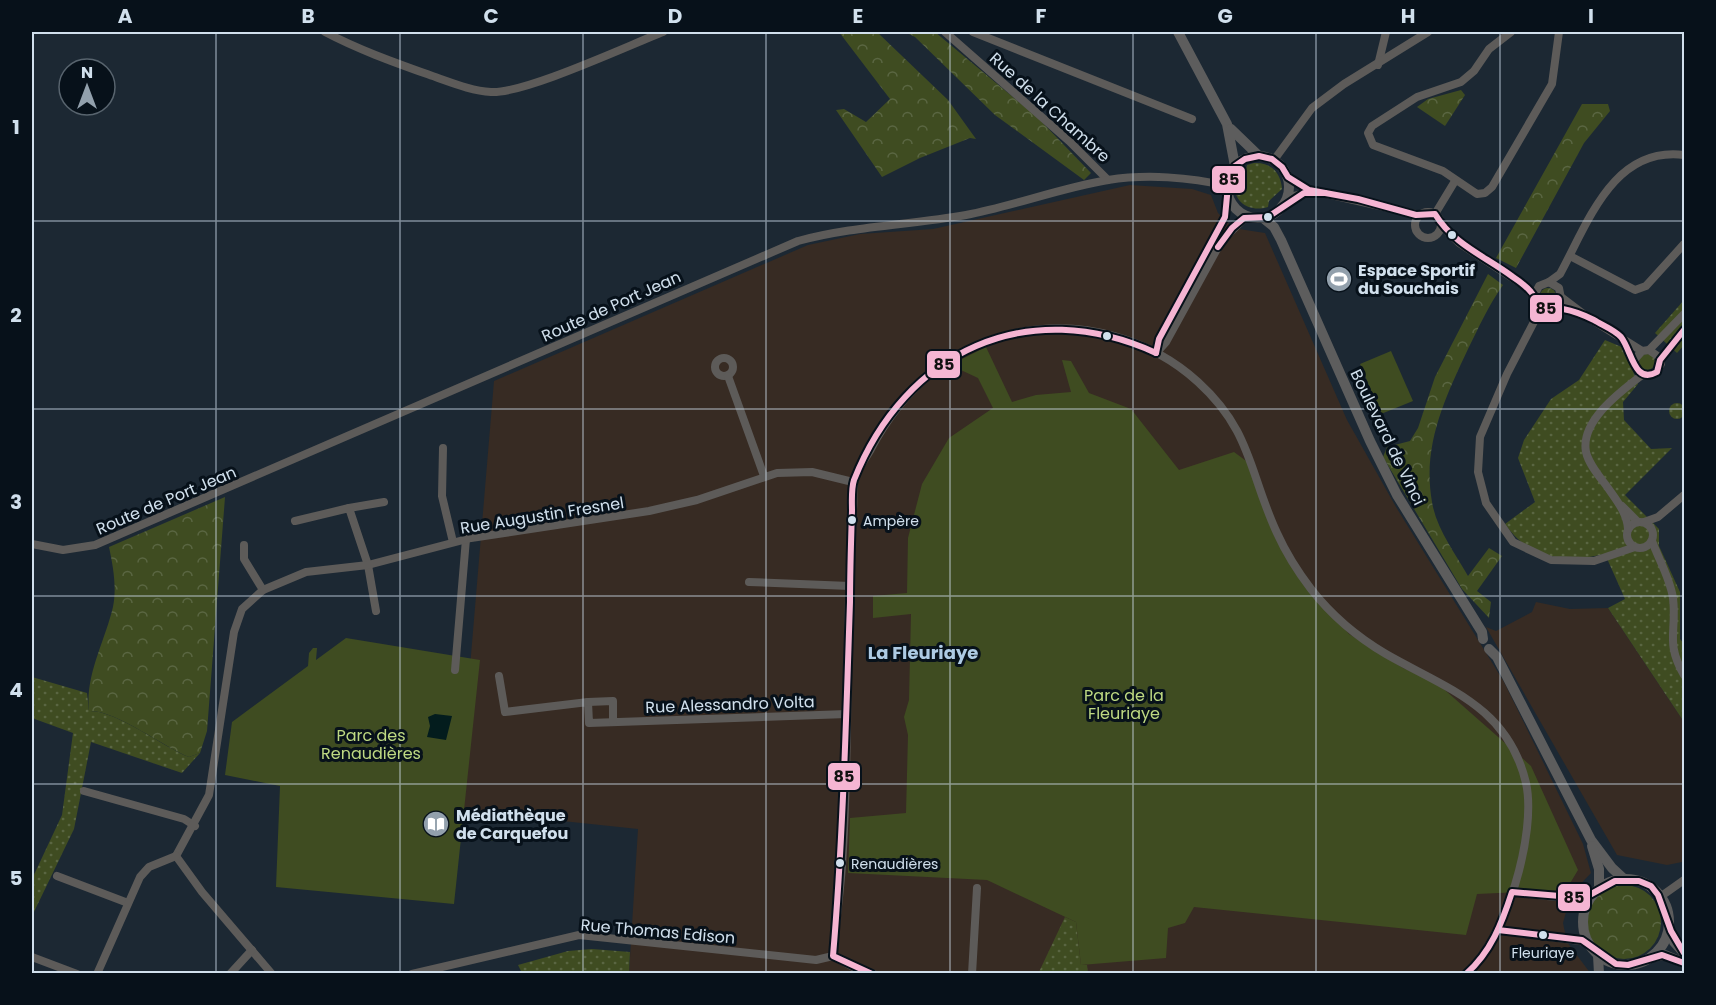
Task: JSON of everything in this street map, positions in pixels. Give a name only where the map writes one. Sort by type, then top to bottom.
[{"type":"main road","points":[[1178,32],[1227,124],[1244,144],[1259,156],[1274,160],[1288,177],[1289,190],[1282,206],[1263,218],[1247,216],[1235,208],[1229,198],[1227,186],[1235,166],[1227,124]]},
{"type":"main road","points":[[1235,166],[1245,159],[1259,156]]},
{"type":"main road","name":"Boulevard de Vinci","points":[[1282,206],[1278,226],[1281,240],[1370,441],[1397,495],[1482,632],[1486,644],[1497,657],[1591,840],[1612,868],[1625,880]]},
{"type":"main road","name":"Boulevard de Vinci","points":[[1263,218],[1281,240]]},
{"type":"main road","name":"Boulevard de Vinci","points":[[1591,840],[1599,869],[1595,893]]},
{"type":"main road","points":[[1626,965],[1616,964],[1598,955],[1587,942],[1583,929],[1583,916],[1595,893],[1625,880],[1648,886],[1660,897],[1667,911],[1668,927],[1674,942],[1684,953]]},
{"type":"main road","points":[[1652,957],[1663,944],[1668,927]]},
{"type":"main road","points":[[1598,955],[1599,974]]},
{"type":"main road","points":[[1615,974],[1626,965],[1652,957],[1665,955],[1684,963]]},
{"type":"street","points":[[325,32],[363,52],[470,89],[492,93],[512,90],[663,32]]},
{"type":"street","name":"Rue de la Chambre","points":[[945,32],[1069,141],[1108,180]]},
{"type":"street","points":[[973,32],[1192,119]]},
{"type":"street","points":[[1378,65],[1386,32]]},
{"type":"street","points":[[1274,160],[1312,108],[1344,84],[1428,32]]},
{"type":"street","points":[[1511,32],[1489,49],[1474,71],[1461,82],[1417,97],[1372,126],[1368,133],[1373,145],[1443,171],[1477,194],[1485,193],[1492,188],[1552,84],[1559,32]]},
{"type":"street","points":[[1653,531],[1621,506],[1592,466],[1586,450],[1586,441],[1597,417],[1624,389],[1642,375],[1654,374],[1659,368],[1660,360],[1657,353],[1645,350],[1620,336],[1561,297],[1560,274],[1603,195],[1623,173],[1643,159],[1657,155],[1684,155]]},
{"type":"street","name":"Route de Port Jean","points":[[32,544],[63,550],[95,545],[798,241],[832,232],[966,215],[1108,180],[1142,177],[1196,180],[1227,186]]},
{"type":"street","points":[[1288,177],[1301,187],[1318,192],[1358,199],[1420,215],[1427,212],[1435,214],[1442,226],[1459,243],[1514,277],[1539,286],[1560,274]]},
{"type":"street","points":[[1435,214],[1455,181]]},
{"type":"street","points":[[1282,206],[1301,193],[1318,192]]},
{"type":"street","points":[[1156,353],[1159,339],[1225,217],[1229,198]]},
{"type":"street","points":[[1397,210],[1415,226],[1421,237],[1435,237],[1459,243]]},
{"type":"street","points":[[1415,226],[1420,215]]},
{"type":"street","points":[[1156,353],[1167,342],[1222,240],[1247,216]]},
{"type":"street","points":[[1435,237],[1442,226]]},
{"type":"street","points":[[1570,256],[1635,290],[1646,286],[1684,244]]},
{"type":"street","points":[[1514,277],[1546,309]]},
{"type":"street","points":[[1548,282],[1559,288]]},
{"type":"street","points":[[1536,318],[1539,286]]},
{"type":"street","points":[[1554,307],[1561,297]]},
{"type":"street","points":[[1587,316],[1554,307],[1546,309],[1536,318],[1482,427],[1477,455],[1482,494],[1493,516],[1519,546],[1551,560],[1577,562],[1604,559],[1621,550],[1638,547],[1652,541]]},
{"type":"street","points":[[1624,389],[1635,364],[1645,350],[1684,314]]},
{"type":"street","points":[[874,974],[853,967],[833,956],[843,841],[853,482],[881,429],[914,386],[958,354],[980,344],[1030,330],[1070,329],[1110,335],[1156,353],[1195,379],[1230,417],[1245,442],[1274,527],[1290,559],[1327,608],[1361,638],[1442,682],[1467,699],[1493,722],[1505,738],[1526,783],[1529,810],[1525,843],[1506,912],[1498,930],[1483,955],[1465,974]]},
{"type":"street","points":[[1660,360],[1684,330]]},
{"type":"street","points":[[1620,336],[1642,375]]},
{"type":"street","points":[[728,376],[764,476]]},
{"type":"street","points":[[443,448],[442,496],[453,542]]},
{"type":"street","name":"Rue Augustin Fresnel","points":[[195,826],[209,795],[234,632],[242,609],[263,590],[306,572],[368,565],[466,539],[649,511],[697,500],[764,476],[812,472],[853,482]]},
{"type":"street","points":[[1628,529],[1658,517],[1684,495]]},
{"type":"street","points":[[295,521],[384,502]]},
{"type":"street","points":[[1621,506],[1628,529],[1627,538],[1621,550]]},
{"type":"street","points":[[349,508],[368,565],[376,611]]},
{"type":"street","points":[[1658,517],[1652,541],[1672,597],[1673,653],[1684,675]]},
{"type":"street","points":[[1627,538],[1662,566]]},
{"type":"street","points":[[455,670],[466,539]]},
{"type":"street","points":[[244,545],[244,559],[263,590]]},
{"type":"street","points":[[749,582],[850,586]]},
{"type":"street","points":[[499,676],[505,712],[613,701],[614,722]]},
{"type":"street","name":"Rue Alessandro Volta","points":[[588,702],[589,723],[847,714]]},
{"type":"street","points":[[84,791],[184,819],[195,826],[176,856],[149,867],[140,877],[97,974]]},
{"type":"street","points":[[176,856],[202,892],[272,974]]},
{"type":"street","points":[[57,876],[128,903]]},
{"type":"street","points":[[1660,897],[1684,880]]},
{"type":"street","points":[[972,974],[977,888]]},
{"type":"street","points":[[1512,892],[1565,898],[1595,893]]},
{"type":"street","points":[[1498,930],[1562,936],[1587,942]]},
{"type":"street","name":"Rue Thomas Edison","points":[[412,974],[579,935],[816,960],[833,956]]},
{"type":"street","points":[[230,974],[252,950]]},
{"type":"street","points":[[32,957],[76,974]]},
{"type":"shaded area","points":[[1130,185],[1192,189],[1211,195],[1218,213],[1228,223],[1239,229],[1265,233],[1347,420],[1396,507],[1504,682],[1583,844],[1591,873],[1571,894],[1563,923],[1567,942],[1591,974],[629,973],[638,829],[458,810],[494,381],[808,245],[860,234],[933,229]]},
{"type":"shaded area","points":[[1536,602],[1570,609],[1608,608],[1684,722],[1684,860],[1682,862],[1667,865],[1617,855],[1486,627],[1496,631],[1532,612]]},
{"type":"shaded area","points":[[435,714],[452,716],[446,740],[427,737],[430,726],[428,717]]},
{"type":"green space","points":[[839,32],[877,32],[948,100],[976,139],[970,138],[920,158],[882,177],[836,110],[844,109],[866,122],[890,99]]},
{"type":"green space","points":[[905,32],[935,32],[1037,117],[1091,173],[1084,180],[995,115],[915,37]]},
{"type":"green space","points":[[1461,90],[1465,95],[1445,126],[1417,107],[1428,99]]},
{"type":"green space","points":[[1582,104],[1608,104],[1610,111],[1584,143],[1516,268],[1496,258]]},
{"type":"green space","points":[[1254,163],[1270,166],[1277,173],[1281,183],[1282,189],[1269,201],[1268,207],[1248,207],[1242,204],[1236,194],[1235,179],[1246,170],[1247,165]]},
{"type":"green space","points":[[1488,274],[1503,285],[1459,367],[1444,404],[1433,442],[1430,481],[1437,521],[1468,576],[1489,548],[1502,556],[1477,591],[1491,602],[1489,618],[1462,589],[1383,457],[1387,447],[1410,441],[1418,428],[1435,377]]},
{"type":"green space","points":[[1545,288],[1551,288],[1556,296],[1554,302],[1545,304],[1540,299],[1540,293]]},
{"type":"green space","points":[[1684,300],[1684,345],[1677,353],[1655,333]]},
{"type":"green space","points":[[1605,340],[1624,348],[1638,384],[1623,402],[1624,420],[1651,449],[1672,448],[1625,495],[1659,529],[1659,546],[1680,592],[1680,639],[1684,644],[1684,722],[1608,608],[1625,599],[1605,554],[1576,558],[1549,556],[1526,545],[1505,524],[1535,502],[1518,458],[1524,440],[1551,399],[1579,380]]},
{"type":"green space","name":"Parc de la Fleuriaye","points":[[986,347],[1012,402],[1036,395],[1071,392],[1062,360],[1071,361],[1089,393],[1131,409],[1179,470],[1234,452],[1249,463],[1298,576],[1349,634],[1403,668],[1438,684],[1531,766],[1578,870],[1566,890],[1477,894],[1466,935],[1194,907],[1185,923],[1168,928],[1166,958],[1081,965],[1076,922],[987,880],[848,873],[850,818],[906,813],[908,735],[904,717],[909,700],[911,614],[873,618],[873,596],[907,593],[908,538],[922,484],[949,438],[993,408],[978,378],[950,365]]},
{"type":"green space","points":[[1391,351],[1413,401],[1381,414],[1360,364]]},
{"type":"green space","points":[[1647,354],[1653,356],[1655,362],[1653,368],[1647,370],[1641,368],[1639,362],[1641,356]]},
{"type":"green space","points":[[1677,403],[1683,405],[1685,411],[1683,417],[1677,419],[1671,417],[1669,411],[1671,405]]},
{"type":"green space","points":[[225,497],[207,731],[200,753],[189,757],[112,716],[89,711],[90,684],[113,607],[114,577],[109,547]]},
{"type":"green space","name":"Parc des Renaudières","points":[[346,638],[480,660],[454,904],[276,887],[280,786],[225,775],[232,722],[308,666],[309,653],[313,648],[317,648],[316,660]]},
{"type":"green space","points":[[32,677],[87,693],[89,711],[100,712],[126,722],[189,757],[200,753],[182,773],[91,742],[74,829],[32,916],[32,879],[62,815],[73,733],[32,718]]},
{"type":"green space","points":[[481,829],[498,832],[497,841],[480,839]]},
{"type":"green space","points":[[1624,885],[1638,888],[1650,896],[1658,908],[1661,922],[1658,936],[1650,948],[1638,956],[1624,959],[1610,956],[1598,948],[1590,936],[1587,922],[1590,908],[1598,896],[1610,888]]},
{"type":"green space","points":[[1065,917],[1076,922],[1081,965],[1087,965],[1088,973],[1038,974]]},
{"type":"green space","points":[[592,949],[630,952],[629,973],[522,973],[518,965],[568,951]]},
{"type":"transit line","name":"85","points":[[1156,353],[1159,339],[1225,217],[1229,175],[1235,166],[1245,159],[1259,156],[1272,159],[1282,167],[1288,177],[1309,190],[1358,199],[1416,215],[1435,214],[1451,234],[1525,286],[1541,307],[1575,312],[1615,332],[1625,343],[1634,365],[1643,374],[1649,375],[1657,372],[1660,360],[1684,330]]},
{"type":"transit line","name":"85","points":[[1218,247],[1232,228],[1244,218],[1268,217],[1304,193],[1325,193]]},
{"type":"transit line","name":"85","points":[[872,974],[833,956],[844,779],[854,480],[876,435],[905,397],[938,368],[976,346],[1018,333],[1062,330],[1108,336],[1156,353]]},
{"type":"transit line","name":"85","points":[[1466,974],[1489,947],[1512,892],[1584,898],[1615,881],[1639,881],[1651,886],[1658,895],[1671,931],[1684,953]]},
{"type":"transit line","name":"85","points":[[1498,930],[1582,940],[1616,964],[1628,965],[1662,955],[1684,963]]},
{"type":"place","name":"Espace Sportif du Souchais","points":[[1339,279]]},
{"type":"place","name":"Ampère","points":[[852,520]]},
{"type":"place","name":"Médiathèque de Carquefou","points":[[436,824]]},
{"type":"place","name":"Renaudières","points":[[840,863]]},
{"type":"place","name":"Fleuriaye","points":[[1543,935]]},
{"type":"district","name":"La Fleuriaye","points":[[923,653]]}]
